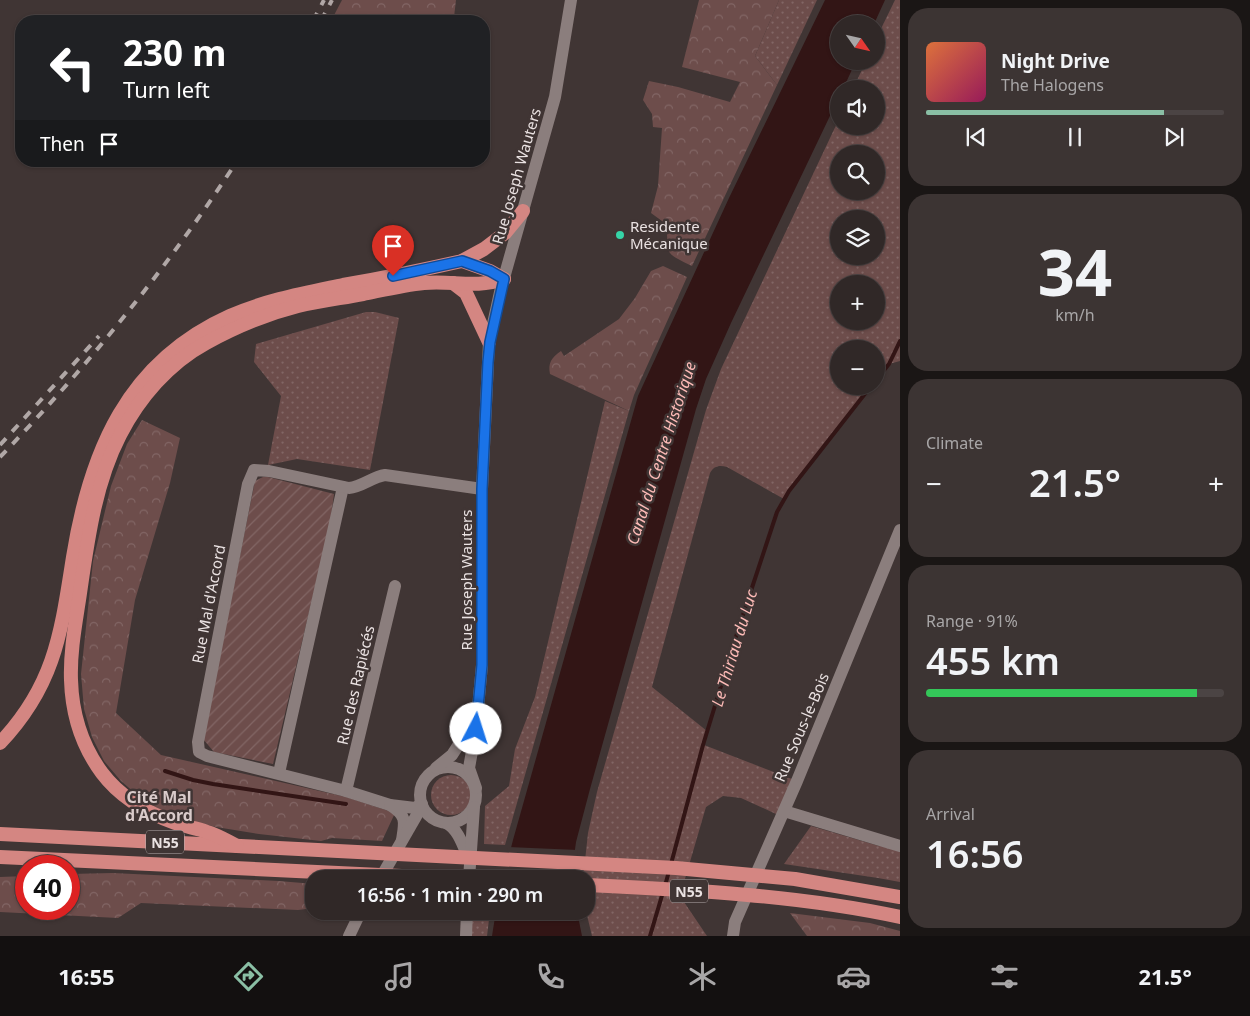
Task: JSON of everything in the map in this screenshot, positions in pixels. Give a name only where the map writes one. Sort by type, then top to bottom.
[{"type":"highway","points":[[0,743],[14,729],[38,693],[53,657],[61,631],[75,547],[88,493],[109,431],[125,403],[161,360],[204,329],[231,315],[264,303],[462,261],[484,249],[505,233],[522,211]]},
{"type":"highway","points":[[462,261],[490,271],[504,279]]},
{"type":"highway","points":[[237,846],[209,832],[176,823],[147,811],[124,796],[103,774],[89,751],[79,728],[74,707],[71,679],[72,653],[87,549],[98,497],[108,462],[119,436],[133,411],[166,372],[204,344],[236,328],[298,306],[424,283],[489,284],[504,279]]},
{"type":"highway","points":[[453,284],[466,293],[490,342]]},
{"type":"highway","name":"N55","points":[[0,834],[676,868],[795,879],[900,897]]},
{"type":"highway","name":"N55","points":[[2,858],[305,871]]},
{"type":"highway","name":"N55","points":[[595,885],[671,889],[792,900],[866,910],[900,917]]},
{"type":"street","name":"Rue Joseph Wauters","points":[[476,788],[469,768],[476,729],[482,665],[482,489],[490,342],[522,211],[555,97],[571,0]]},
{"type":"street","name":"Rue Mal d'Accord","points":[[421,802],[390,805],[346,791],[208,756],[199,752],[198,742],[248,484],[254,470],[269,471],[343,487],[356,488],[375,477],[385,475],[482,489]]},
{"type":"street","points":[[279,773],[343,487]]},
{"type":"street","name":"Rue Sous-le-Bois","points":[[733,936],[735,922],[784,811],[900,530]]},
{"type":"street","name":"Rue des Rapiécés","points":[[346,791],[395,586]]},
{"type":"street","name":"Rue Joseph Wauters","points":[[434,770],[452,755],[461,741],[480,690]]},
{"type":"street","points":[[385,870],[421,802],[423,781],[434,770],[451,766],[460,768],[467,773],[473,780],[476,788],[470,870]]},
{"type":"street","points":[[421,802],[427,813],[440,821],[454,822],[462,819],[474,807]]},
{"type":"street","points":[[390,805],[403,816],[405,823],[402,840]]},
{"type":"street","points":[[784,811],[900,846]]},
{"type":"street","points":[[402,840],[423,822],[431,818],[440,821],[451,825],[470,863]]},
{"type":"street","points":[[349,936],[357,920]]},
{"type":"street","points":[[466,936],[467,920]]},
{"type":"green space","points":[[342,0],[456,0],[454,15],[334,15]]},
{"type":"green space","points":[[699,0],[779,0],[755,56],[777,85],[692,266],[671,254],[668,247],[666,224],[651,213],[658,186],[662,128],[653,127],[652,114],[643,100],[649,81],[730,102],[740,82],[682,67]]},
{"type":"green space","points":[[779,0],[817,0],[777,85],[755,56]]},
{"type":"green space","points":[[895,0],[900,0],[900,361],[889,364],[885,369],[885,340],[830,340],[830,395],[864,395],[784,499],[727,467],[722,466],[713,469],[710,473],[652,687],[707,731],[704,745],[797,781],[791,795],[776,814],[741,798],[723,796],[706,807],[680,896],[707,936],[592,936],[588,920],[595,920],[595,870],[584,870],[588,833],[597,792],[706,410],[721,369],[831,135],[885,135],[885,80],[857,80],[862,70],[885,70],[885,21]]},
{"type":"green space","points":[[663,266],[687,277],[634,395],[629,411],[550,374],[549,367],[555,356],[561,351],[564,356],[619,319],[635,298],[651,271]]},
{"type":"green space","points":[[366,312],[375,312],[399,318],[370,470],[297,459],[268,465],[281,396],[254,362],[256,344]]},
{"type":"green space","points":[[605,401],[629,411],[505,845],[484,844],[485,806],[509,786],[515,749],[535,697]]},
{"type":"green space","points":[[142,420],[180,438],[170,483],[135,600],[116,713],[161,755],[346,797],[395,813],[382,841],[332,838],[321,841],[259,834],[216,827],[172,816],[143,800],[121,781],[104,761],[92,737],[84,709],[81,674],[93,561],[111,486],[127,444]]},
{"type":"green space","points":[[263,477],[334,494],[330,524],[273,764],[214,752],[203,739],[255,481]]},
{"type":"green space","points":[[451,775],[465,781],[471,795],[465,809],[451,815],[437,809],[431,795],[437,781]]},
{"type":"green space","points":[[811,826],[879,846],[900,847],[900,882],[784,864]]},
{"type":"green space","points":[[113,873],[305,883],[305,909],[141,903],[118,918],[80,916],[80,874]]},
{"type":"green space","points":[[15,876],[15,913],[0,912],[0,877]]},
{"type":"green space","points":[[790,913],[870,923],[900,931],[900,936],[807,936]]},
{"type":"green space","points":[[467,920],[489,920],[487,936],[466,936]]},
{"type":"water","name":"Canal du Centre Historique","points":[[825,0],[885,0],[878,15],[830,15],[830,70],[852,70],[847,80],[830,80],[830,116],[706,379],[590,789],[576,842],[573,864],[545,870],[505,870],[638,396],[729,198]]},
{"type":"water","points":[[495,920],[579,920],[582,936],[492,936]]},
{"type":"pier","points":[[508,847],[578,850],[577,870],[503,870]]},
{"type":"waterway","name":"Le Thiriau du Luc","points":[[885,369],[900,341]]},
{"type":"waterway","name":"Le Thiriau du Luc","points":[[671,864],[703,745],[777,512],[789,491],[864,395]]},
{"type":"waterway","points":[[165,771],[213,784],[346,804]]},
{"type":"waterway","name":"Le Thiriau du Luc","points":[[665,886],[669,871]]},
{"type":"waterway","name":"Le Thiriau du Luc","points":[[650,936],[663,892]]},
{"type":"railway","points":[[316,15],[324,0]]},
{"type":"railway","points":[[324,15],[332,0]]},
{"type":"railway","points":[[0,457],[33,423],[126,315],[183,239],[233,167]]},
{"type":"railway","points":[[0,445],[99,336]]},
{"type":"place","name":"Residente Mécanique","points":[[620,235]]},
{"type":"district","name":"Cité Mal d'Accord","points":[[159,806]]},
{"type":"route","points":[[393,276],[462,261],[490,271],[504,279],[490,342],[488,362],[482,489],[482,665],[476,729]]}]
